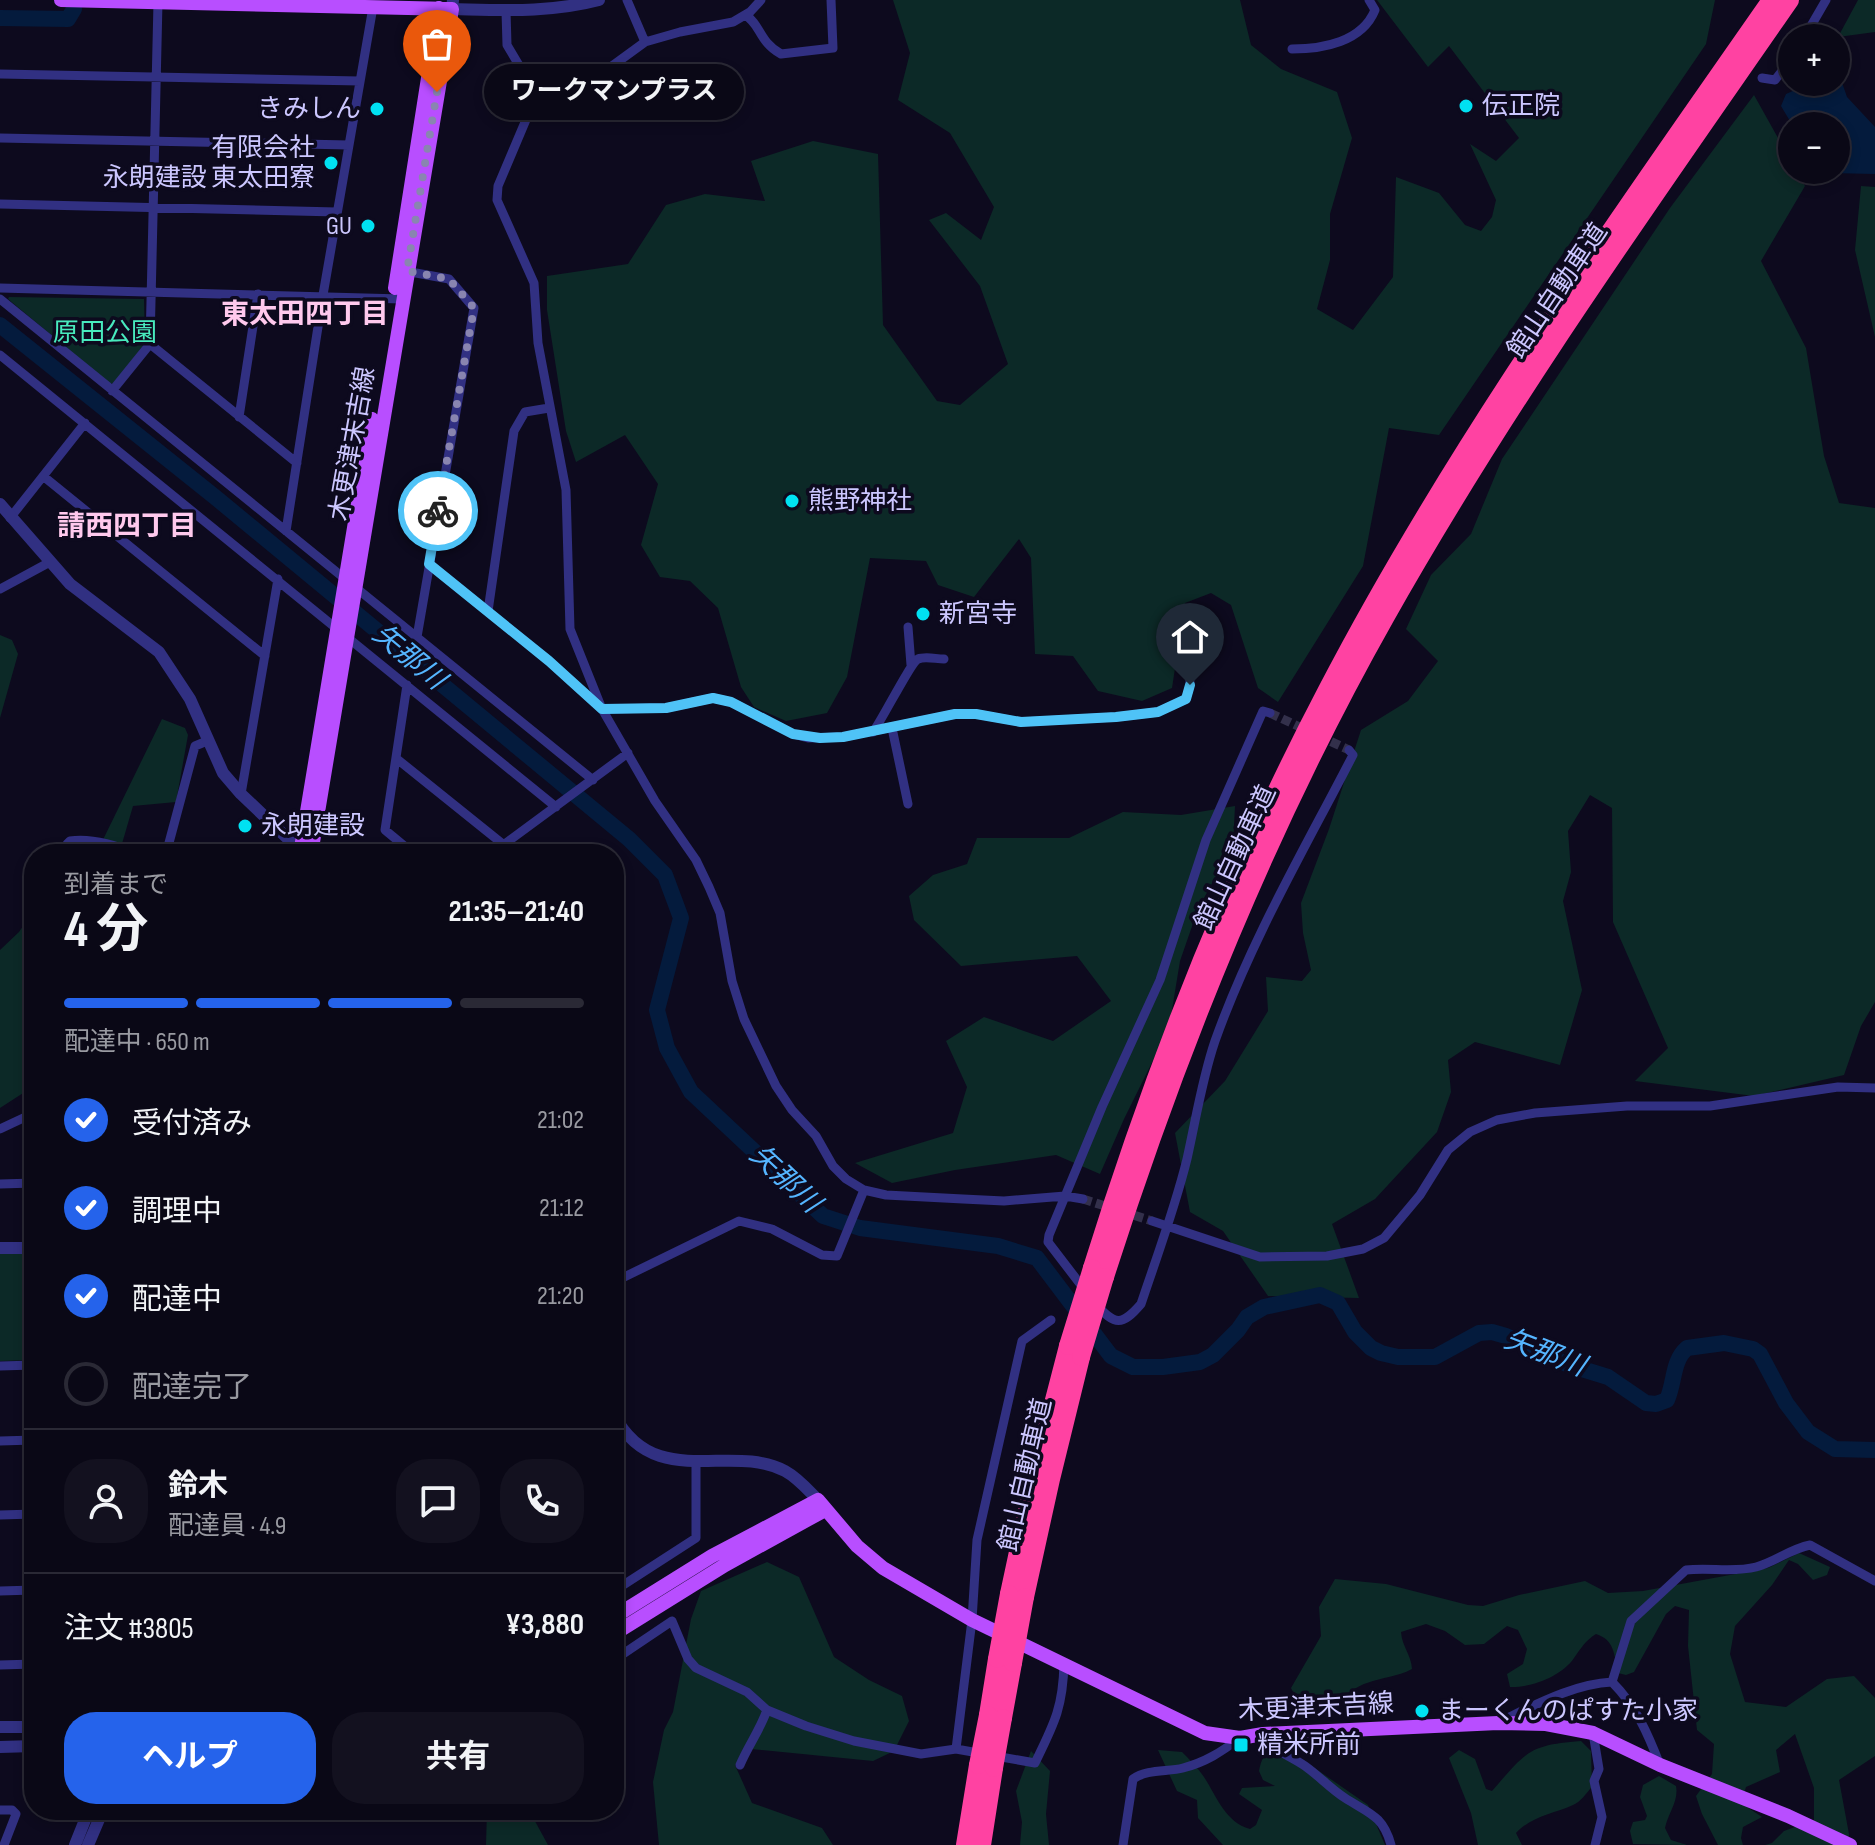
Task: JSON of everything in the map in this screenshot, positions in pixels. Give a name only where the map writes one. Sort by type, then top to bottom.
[{"type":"highway","name":"館山自動車道","points":[[965,1845],[986,1766],[1042,1478],[1126,1158],[1174,1027],[1232,886],[1328,689],[1416,533],[1516,373],[1771,0]]},
{"type":"highway","name":"館山自動車道","points":[[1098,1272],[1215,967],[1247,892],[1342,697],[1430,541],[1529,380],[1790,0]]},
{"type":"highway","name":"館山自動車道","points":[[982,1845],[986,1766]]},
{"type":"main road","points":[[61,0],[373,7],[446,4]]},
{"type":"main road","name":"木更津末吉線","points":[[306,844],[446,4]]},
{"type":"main road","points":[[624,1628],[822,1505]]},
{"type":"main road","points":[[624,1611],[712,1556],[822,1505]]},
{"type":"main road","name":"木更津末吉線","points":[[822,1505],[857,1546],[883,1568],[972,1620],[1205,1733],[1240,1738],[1498,1723],[1546,1724],[1593,1733],[1660,1765],[1788,1816],[1850,1845]]},
{"type":"street","points":[[446,4],[506,11],[553,9],[599,0]]},
{"type":"street","points":[[627,0],[645,42]]},
{"type":"street","points":[[530,81],[584,81],[597,77],[645,42],[733,22],[761,0]]},
{"type":"street","points":[[745,15],[756,25],[761,38],[781,54],[833,48],[831,0]]},
{"type":"street","points":[[1292,49],[1316,49],[1355,34],[1370,23],[1375,10],[1369,0]]},
{"type":"street","points":[[1812,24],[1826,0]]},
{"type":"street","points":[[112,391],[150,344],[158,2]]},
{"type":"street","points":[[286,531],[373,7]]},
{"type":"street","points":[[506,11],[507,45],[530,81],[528,115],[498,186],[497,200],[534,283],[538,343],[566,490],[570,629],[583,668],[602,709],[655,801],[696,860],[709,887],[720,913],[732,981],[744,1019],[776,1086],[792,1110],[816,1136],[833,1166],[864,1190],[886,1195],[1004,1201],[1065,1196],[1083,1199]]},
{"type":"street","points":[[0,74],[360,81]]},
{"type":"street","points":[[1762,78],[1775,80],[1778,76]]},
{"type":"street","points":[[0,138],[349,145]]},
{"type":"street","points":[[0,204],[337,212]]},
{"type":"street","points":[[402,270],[449,279],[474,308],[417,637]]},
{"type":"street","points":[[0,288],[398,298]]},
{"type":"street","points":[[239,417],[258,294]]},
{"type":"street","points":[[0,299],[417,637],[590,782]]},
{"type":"street","points":[[150,344],[297,463]]},
{"type":"street","points":[[0,355],[558,805]]},
{"type":"street","points":[[488,611],[514,431],[525,412],[549,408]]},
{"type":"street","points":[[10,518],[85,423]]},
{"type":"street","points":[[43,476],[265,656]]},
{"type":"street","points":[[0,504],[70,584],[159,652],[186,691],[223,773],[294,844]]},
{"type":"street","points":[[0,589],[50,562]]},
{"type":"street","points":[[429,564],[549,661],[602,709],[666,708],[713,698],[731,702],[793,734],[808,738],[843,737],[955,714],[976,714],[1021,722],[1158,712],[1186,699],[1190,685],[1189,658]]},
{"type":"street","points":[[241,794],[278,579]]},
{"type":"street","points":[[873,732],[911,665],[908,627]]},
{"type":"street","points":[[911,665],[922,658],[944,659]]},
{"type":"street","points":[[402,844],[385,830],[407,685]]},
{"type":"street","points":[[1270,713],[1263,711],[1226,790],[1194,871],[1160,980],[1065,1196],[1048,1242],[1103,1311],[1114,1320],[1127,1319],[1141,1304],[1186,1161],[1206,1070],[1232,995],[1270,910],[1353,755],[1349,750]]},
{"type":"street","points":[[892,728],[908,804]]},
{"type":"street","points":[[169,844],[195,746],[207,741]]},
{"type":"street","points":[[505,844],[628,753]]},
{"type":"street","points":[[397,759],[503,844]]},
{"type":"street","points":[[67,844],[81,840],[101,844]]},
{"type":"street","points":[[1152,1221],[1260,1257],[1327,1256],[1353,1252],[1371,1246],[1391,1231],[1455,1143],[1497,1120],[1535,1113],[1627,1106],[1710,1106],[1838,1087],[1875,1088]]},
{"type":"street","points":[[0,1129],[24,1119]]},
{"type":"street","points":[[0,1184],[24,1183]]},
{"type":"street","points":[[624,1277],[739,1221],[761,1224],[822,1255],[837,1256],[864,1190]]},
{"type":"street","points":[[0,1248],[24,1248]]},
{"type":"street","points":[[956,1749],[972,1620],[977,1540],[1022,1341],[1051,1320]]},
{"type":"street","points":[[0,1366],[24,1365]]},
{"type":"street","points":[[624,1429],[657,1455],[696,1462],[770,1465],[799,1480],[822,1505]]},
{"type":"street","points":[[0,1441],[24,1440]]},
{"type":"street","points":[[624,1585],[696,1538],[696,1462]]},
{"type":"street","points":[[0,1515],[24,1514]]},
{"type":"street","points":[[1612,1682],[1631,1621],[1686,1570],[1736,1570],[1759,1566],[1796,1548],[1810,1545],[1875,1581]]},
{"type":"street","points":[[0,1591],[24,1590]]},
{"type":"street","points":[[668,1602],[672,1621],[688,1659],[696,1668],[747,1692],[767,1710],[806,1726],[854,1741],[921,1754],[956,1749],[1035,1763],[1055,1721],[1063,1695],[1064,1663]]},
{"type":"street","points":[[624,1653],[672,1621]]},
{"type":"street","points":[[0,1665],[24,1664]]},
{"type":"street","points":[[1498,1723],[1573,1690],[1612,1682]]},
{"type":"street","points":[[1612,1682],[1645,1726],[1660,1765]]},
{"type":"street","points":[[740,1765],[767,1710]]},
{"type":"street","points":[[0,1727],[24,1727]]},
{"type":"street","points":[[1593,1733],[1599,1769],[1594,1781],[1602,1817],[1595,1845]]},
{"type":"street","points":[[1259,1735],[1274,1749],[1302,1764],[1344,1797],[1378,1817],[1391,1845]]},
{"type":"street","points":[[1123,1845],[1133,1779],[1139,1774],[1180,1769],[1211,1759],[1240,1738]]},
{"type":"street","points":[[0,1747],[24,1746]]},
{"type":"street","points":[[0,1810],[12,1810],[16,1814],[4,1845]]},
{"type":"street","points":[[75,1845],[85,1820]]},
{"type":"street","points":[[88,1845],[99,1820]]},
{"type":"green space","points":[[893,0],[1240,0],[1251,45],[1281,69],[1337,92],[1352,138],[1330,214],[1330,260],[1317,309],[1353,330],[1393,277],[1396,177],[1439,193],[1465,225],[1481,231],[1492,217],[1496,200],[1470,144],[1496,161],[1519,138],[1449,46],[1428,67],[1377,0],[1715,0],[1706,44],[1439,435],[1389,428],[1363,566],[1278,702],[1258,688],[1231,605],[1211,593],[1185,603],[1172,688],[1142,701],[1098,691],[1073,656],[1035,654],[1031,558],[1019,539],[974,597],[938,585],[926,561],[870,558],[847,677],[827,713],[786,721],[754,707],[741,687],[718,608],[690,581],[660,577],[641,545],[658,484],[625,435],[576,462],[566,431],[547,310],[547,276],[628,264],[666,205],[705,194],[765,201],[751,161],[813,141],[878,154],[883,325],[937,401],[960,405],[1008,364],[980,286],[929,220],[946,213],[981,240],[994,207],[950,133],[898,100],[910,53]]},
{"type":"green space","points":[[1858,0],[1875,0],[1875,32],[1850,35],[1850,24],[1845,24]]},
{"type":"green space","points":[[1754,95],[1778,138],[1778,184],[1805,186],[1761,261],[1806,348],[1824,456],[1839,503],[1875,508],[1875,1002],[1861,1026],[1844,1075],[1754,1096],[1635,1081],[1668,1048],[1613,922],[1612,808],[1590,795],[1568,831],[1571,872],[1563,901],[1582,990],[1560,1065],[1475,1042],[1448,1060],[1451,1092],[1437,1132],[1375,1199],[1332,1224],[1359,1298],[1268,1296],[1223,1231],[1190,1212],[1175,1133],[1225,1081],[1268,1011],[1266,977],[1302,981],[1311,970],[1303,933],[1301,903],[1361,730],[1408,701],[1438,661],[1406,629],[1431,575],[1471,534],[1502,459],[1670,208]]},
{"type":"green space","points":[[1861,186],[1875,187],[1875,337],[1855,250]]},
{"type":"green space","name":"原田公園","points":[[9,297],[144,299],[145,343],[114,384],[109,383]]},
{"type":"green space","points":[[0,635],[12,640],[18,654],[0,718]]},
{"type":"green space","points":[[162,719],[185,728],[188,735],[176,802],[133,806],[122,844],[101,844]]},
{"type":"green space","points":[[1235,806],[1233,845],[1198,909],[1180,961],[1169,1028],[1100,1174],[1056,1155],[892,1183],[855,1163],[953,1133],[967,1087],[946,1041],[984,1017],[1053,1041],[1111,1001],[1077,956],[961,966],[914,920],[909,896],[933,875],[967,864],[977,838],[1069,838],[1123,812],[1181,815]]},
{"type":"green space","points":[[24,925],[24,1092],[0,1108],[0,950]]},
{"type":"green space","points":[[24,1253],[24,1360],[0,1361],[0,1254]]},
{"type":"green space","points":[[1799,1553],[1830,1567],[1827,1575],[1813,1580],[1798,1564],[1789,1560],[1772,1585],[1735,1626],[1730,1654],[1745,1702],[1786,1707],[1827,1679],[1854,1676],[1875,1698],[1875,1756],[1839,1780],[1849,1834],[1848,1845],[1765,1845],[1772,1843],[1784,1831],[1814,1820],[1814,1788],[1795,1734],[1776,1750],[1780,1772],[1746,1787],[1741,1803],[1762,1817],[1743,1827],[1743,1845],[1718,1845],[1696,1796],[1712,1774],[1714,1744],[1697,1730],[1688,1646],[1689,1610],[1675,1606],[1666,1614],[1634,1672],[1626,1675],[1618,1673],[1610,1644],[1596,1634],[1569,1664],[1554,1675],[1536,1683],[1510,1687],[1507,1674],[1523,1664],[1527,1649],[1518,1630],[1507,1626],[1484,1644],[1465,1645],[1445,1631],[1426,1624],[1401,1632],[1412,1669],[1406,1672],[1361,1685],[1316,1713],[1299,1704],[1291,1688],[1321,1636],[1319,1607],[1335,1579],[1386,1584],[1483,1606],[1585,1581],[1608,1593],[1643,1591],[1768,1568]]},
{"type":"green space","points":[[767,1562],[799,1577],[834,1657],[869,1680],[902,1696],[909,1721],[894,1751],[873,1761],[751,1749],[735,1765],[752,1803],[822,1828],[833,1845],[659,1845],[653,1782],[664,1730],[673,1712],[691,1619],[701,1591]]},
{"type":"green space","points":[[1581,1741],[1591,1751],[1592,1787],[1581,1800],[1522,1827],[1516,1833],[1522,1845],[1478,1845],[1471,1813],[1449,1758],[1459,1750],[1475,1759],[1486,1789],[1492,1791],[1529,1753],[1550,1745]]},
{"type":"green space","points":[[1283,1746],[1368,1805],[1385,1845],[1223,1845],[1198,1818],[1197,1800],[1177,1791],[1158,1750],[1182,1752],[1202,1774],[1228,1815],[1250,1829],[1256,1825],[1262,1810],[1239,1794],[1242,1788],[1275,1786],[1263,1780],[1259,1771],[1266,1754]]},
{"type":"green space","points":[[1031,1751],[1050,1771],[1046,1814],[1049,1845],[1020,1845],[1022,1822],[1016,1791]]},
{"type":"green space","points":[[1659,1776],[1676,1786],[1677,1791],[1665,1828],[1671,1840],[1687,1845],[1633,1844],[1630,1831],[1633,1822],[1645,1820],[1647,1816],[1640,1797],[1643,1785]]},
{"type":"green space","points":[[487,1820],[534,1820],[548,1845],[486,1845]]},
{"type":"water","points":[[1785,96],[1847,96],[1875,127],[1875,174],[1850,173],[1850,112],[1785,112],[1781,106]]},
{"type":"waterway","points":[[0,18],[68,19],[74,9]]},
{"type":"waterway","name":"矢那川","points":[[0,325],[215,497],[629,839],[665,875],[681,918],[657,1010],[667,1048],[691,1092],[823,1216],[860,1228],[998,1246],[1037,1258],[1111,1356],[1133,1367],[1200,1362],[1213,1355],[1247,1317],[1264,1307],[1320,1295],[1338,1303],[1355,1332],[1381,1353],[1398,1357],[1435,1357],[1479,1333],[1492,1332],[1569,1365],[1608,1377],[1646,1403],[1656,1404],[1667,1400],[1676,1365],[1687,1348],[1724,1343],[1753,1349],[1760,1354],[1786,1403],[1808,1432],[1835,1449],[1875,1450]]},
{"type":"tunnel","points":[[1270,713],[1349,750]]},
{"type":"tunnel","points":[[1083,1199],[1152,1221]]},
{"type":"way so far","points":[[437,92],[407,271],[449,279],[474,308],[438,511]]},
{"type":"place","name":"ワークマンプラス","points":[[437,92]]},
{"type":"place","name":"伝正院","points":[[1466,106]]},
{"type":"place","name":"きみしん","points":[[377,109]]},
{"type":"place","name":"有限会社 永朗建設 東太田寮","points":[[331,163]]},
{"type":"place","name":"GU","points":[[368,226]]},
{"type":"place","name":"熊野神社","points":[[792,501]]},
{"type":"place","name":"新宮寺","points":[[923,614]]},
{"type":"place","name":"永朗建設","points":[[245,826]]},
{"type":"place","name":"まーくんのぱすた小家","points":[[1422,1711]]},
{"type":"place","name":"精米所前","points":[[1241,1745]]},
{"type":"district","name":"東太田四丁目","points":[[305,314]]},
{"type":"district","name":"請西四丁目","points":[[127,526]]},
{"type":"route","points":[[438,511],[429,564],[549,661],[602,709],[666,708],[713,698],[731,702],[793,734],[808,738],[843,737],[955,714],[976,714],[1021,722],[1158,712],[1186,699],[1190,685]]}]
